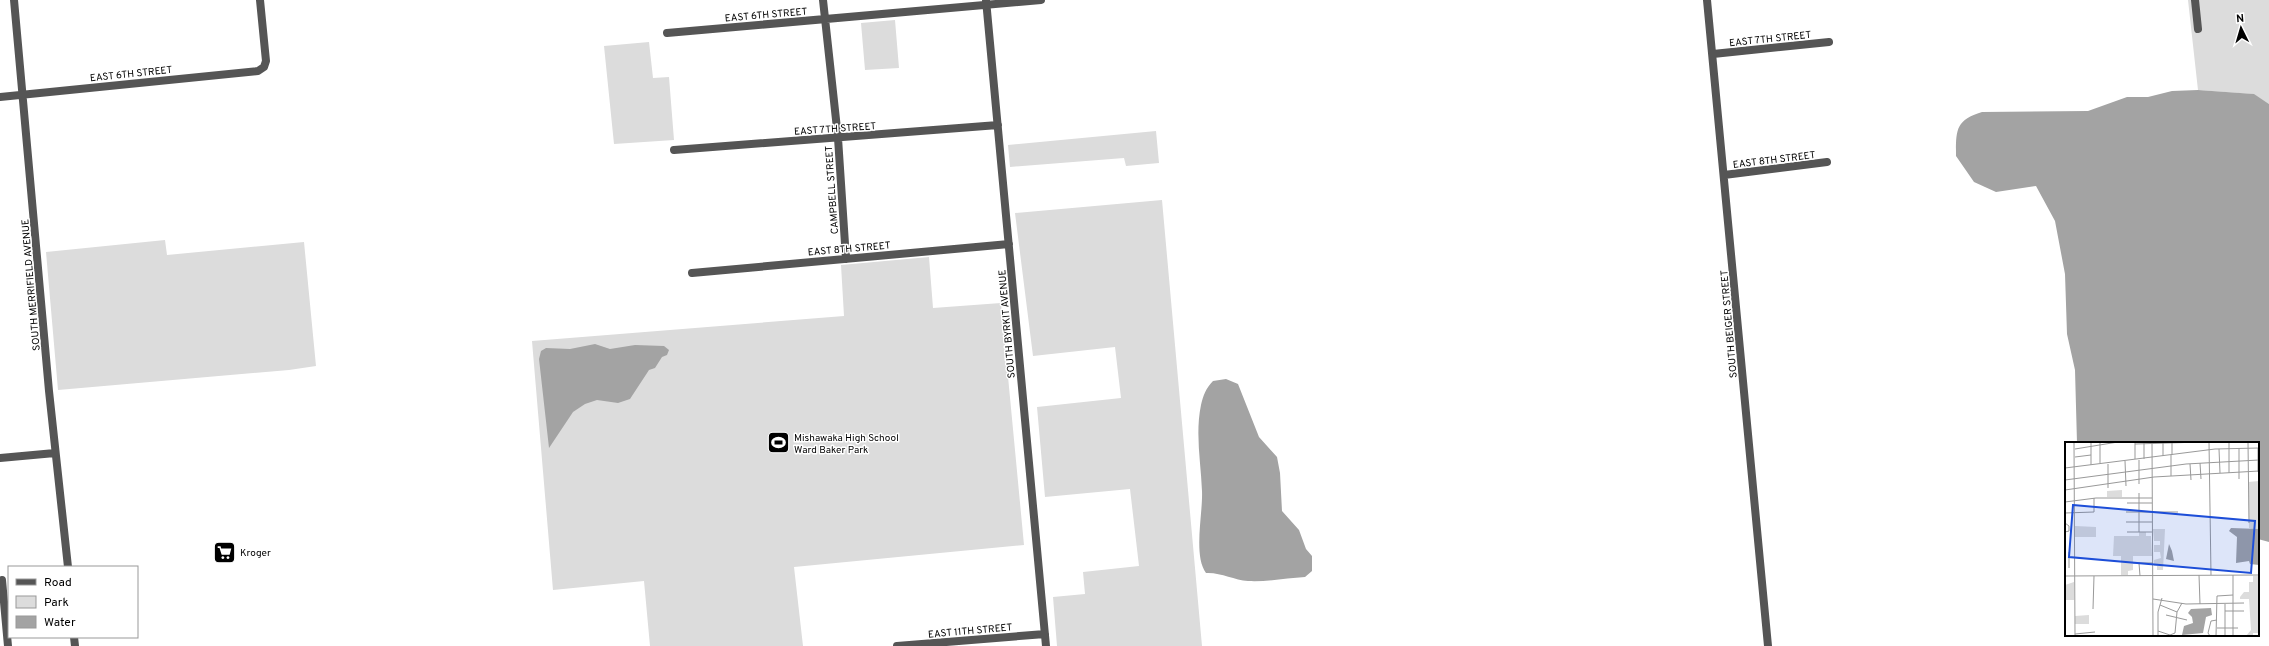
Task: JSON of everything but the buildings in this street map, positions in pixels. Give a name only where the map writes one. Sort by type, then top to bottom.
[{"type":"street","name":"SOUTH MERRIFIELD AVENUE","points":[[14,0],[55,453],[68,566]]},
{"type":"street","name":"EAST 6TH STREET","points":[[0,97],[258,71],[264,67],[266,61],[260,0]]},
{"type":"street","name":"CAMPBELL STREET","points":[[823,0],[838,138],[846,259]]},
{"type":"street","name":"EAST 6TH STREET","points":[[667,33],[986,2],[1041,0]]},
{"type":"street","name":"SOUTH BEIGER STREET","points":[[1707,0],[1768,646]]},
{"type":"street","points":[[2195,0],[2198,29]]},
{"type":"street","name":"SOUTH BYRKIT AVENUE","points":[[986,2],[1046,646]]},
{"type":"street","name":"EAST 7TH STREET","points":[[1713,54],[1829,42]]},
{"type":"street","name":"EAST 7TH STREET","points":[[674,150],[998,125]]},
{"type":"street","name":"EAST 8TH STREET","points":[[1724,175],[1827,162]]},
{"type":"street","name":"EAST 8TH STREET","points":[[692,273],[1008,244]]},
{"type":"street","points":[[0,458],[55,453]]},
{"type":"street","points":[[4,579],[8,646]]},
{"type":"street","name":"EAST 11TH STREET","points":[[897,646],[1045,634]]},
{"type":"green space","points":[[2188,0],[2269,0],[2269,104],[2253,94],[2198,90]]},
{"type":"green space","points":[[895,20],[899,68],[865,70],[861,23]]},
{"type":"green space","points":[[649,42],[653,78],[669,77],[674,140],[614,144],[604,46]]},
{"type":"green space","points":[[1156,131],[1159,163],[1126,166],[1124,158],[1010,167],[1008,145]]},
{"type":"green space","points":[[1162,200],[1202,646],[1057,646],[1053,597],[1085,594],[1083,572],[1139,566],[1130,489],[1045,497],[1037,407],[1121,398],[1115,347],[1033,356],[1015,213]]},
{"type":"green space","points":[[165,240],[167,255],[304,242],[316,366],[289,370],[58,390],[46,252]]},
{"type":"green space","name":"Mishawaka High School Ward Baker Park","points":[[929,257],[933,308],[1001,303],[1024,545],[794,567],[803,646],[650,646],[644,581],[553,590],[532,341],[844,316],[841,265]]},
{"type":"water","points":[[2198,90],[2254,94],[2269,104],[2269,542],[2259,539],[2259,442],[2077,442],[2075,370],[2067,334],[2065,274],[2055,221],[2036,186],[1996,192],[1974,182],[1956,156],[1956,140],[1959,128],[1967,119],[1982,112],[2088,111],[2127,97],[2148,97],[2172,91]]},
{"type":"water","points":[[595,344],[610,349],[635,345],[664,346],[669,350],[667,355],[662,357],[655,368],[649,370],[630,399],[618,403],[597,400],[585,404],[573,412],[549,448],[539,359],[541,351],[546,348],[570,349]]},
{"type":"water","points":[[1226,379],[1238,384],[1259,437],[1277,457],[1280,473],[1282,511],[1299,530],[1306,549],[1312,556],[1312,571],[1305,577],[1248,581],[1206,573],[1202,565],[1199,545],[1202,491],[1198,438],[1199,416],[1203,398],[1208,386],[1213,381]]},
{"type":"place","name":"Mishawaka High School Ward Baker Park","points":[[778,443]]},
{"type":"place","name":"Kroger","points":[[225,552]]}]
